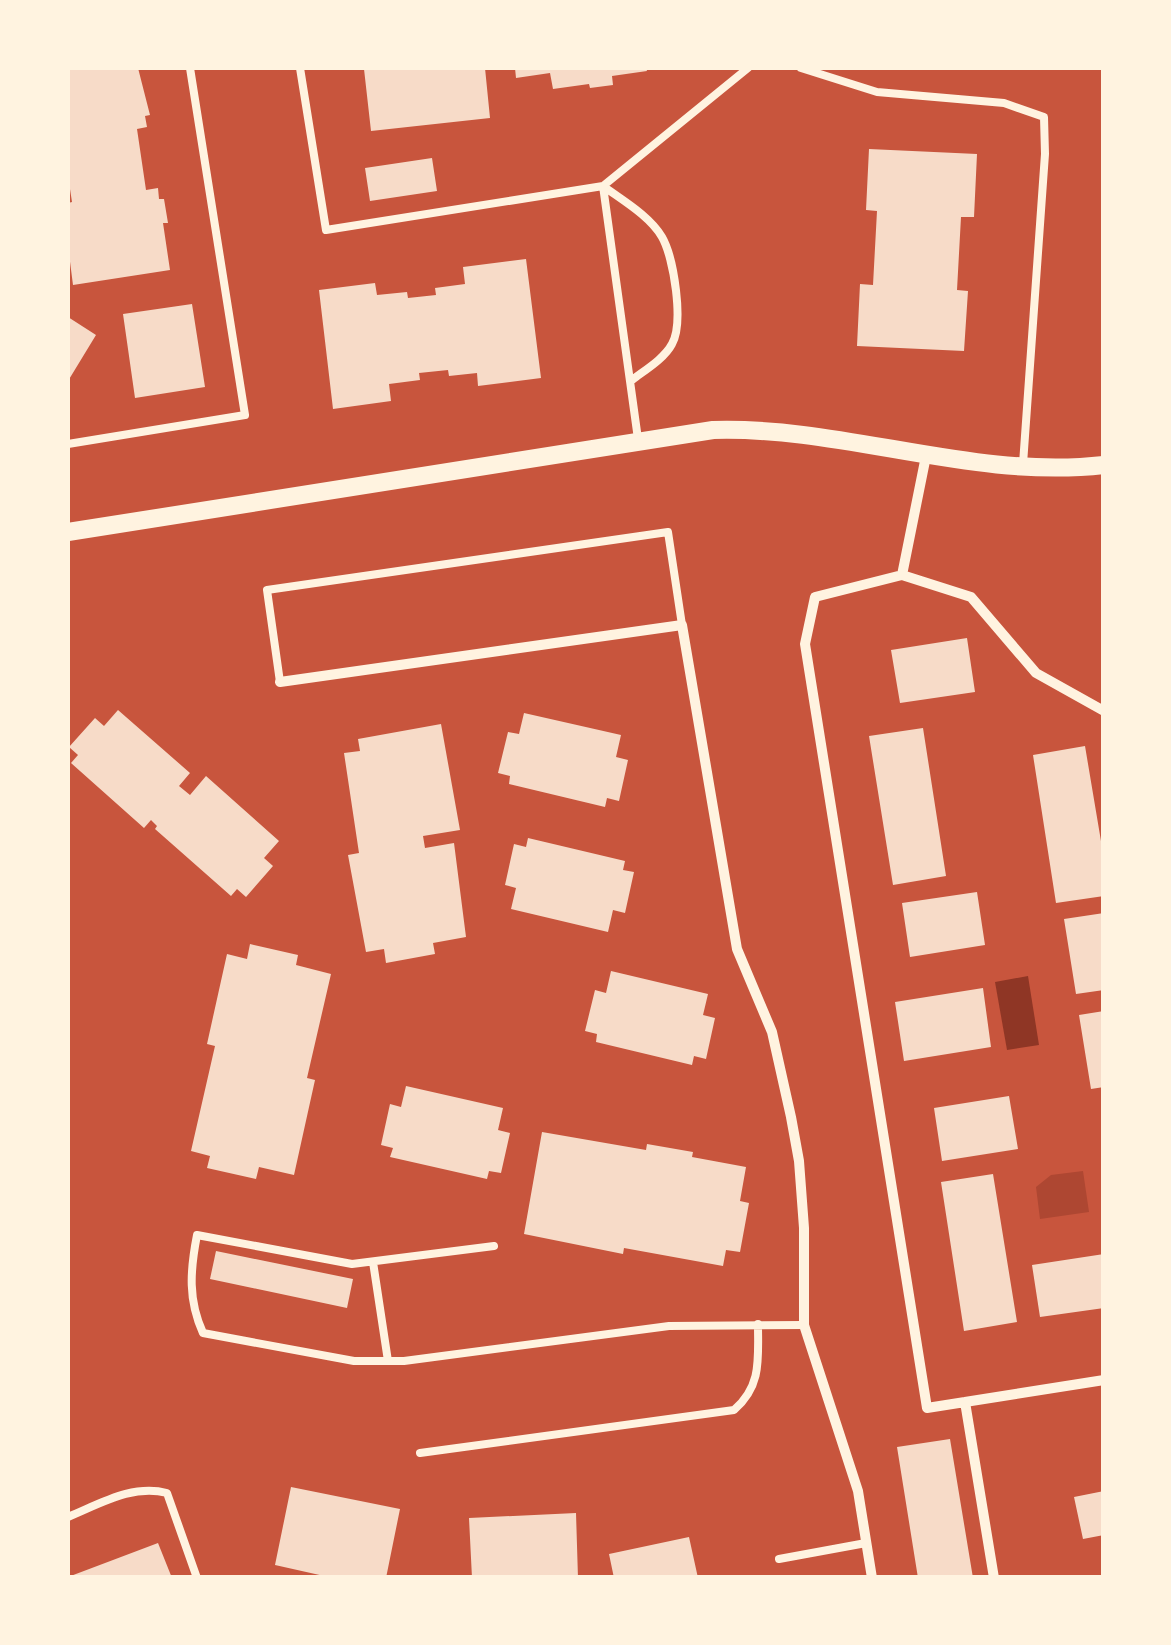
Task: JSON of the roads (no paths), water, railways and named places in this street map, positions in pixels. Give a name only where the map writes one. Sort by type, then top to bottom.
[{"type":"street","points":[[68,532],[714,430],[801,432],[926,456],[1023,468],[1104,465]]},
{"type":"street","points":[[902,576],[926,456]]},
{"type":"street","points":[[1104,710],[1036,674],[971,597],[902,576],[815,597],[805,644],[928,1408],[1104,1380]]},
{"type":"street","points":[[280,682],[682,625],[738,948],[772,1032],[799,1161],[804,1324],[858,1491],[872,1578]]},
{"type":"street","points":[[965,1402],[994,1578]]},
{"type":"lane","points":[[68,444],[245,415],[190,68]]},
{"type":"lane","points":[[300,68],[326,230],[604,186],[748,68]]},
{"type":"lane","points":[[800,68],[877,92],[1004,102],[1044,117],[1045,154],[1023,468]]},
{"type":"lane","points":[[604,186],[638,441]]},
{"type":"lane","points":[[604,186],[662,237],[678,306],[672,344],[632,380]]},
{"type":"lane","points":[[280,682],[267,590],[668,532],[682,625]]},
{"type":"lane","points":[[494,1246],[352,1264],[197,1235],[192,1310],[203,1333],[354,1361],[388,1361],[669,1326],[804,1324]]},
{"type":"lane","points":[[373,1262],[388,1361]]},
{"type":"lane","points":[[420,1453],[734,1410],[750,1396],[758,1376],[758,1324]]},
{"type":"lane","points":[[68,1517],[133,1490],[167,1493],[197,1578]]},
{"type":"lane","points":[[778,1559],[866,1543]]}]
